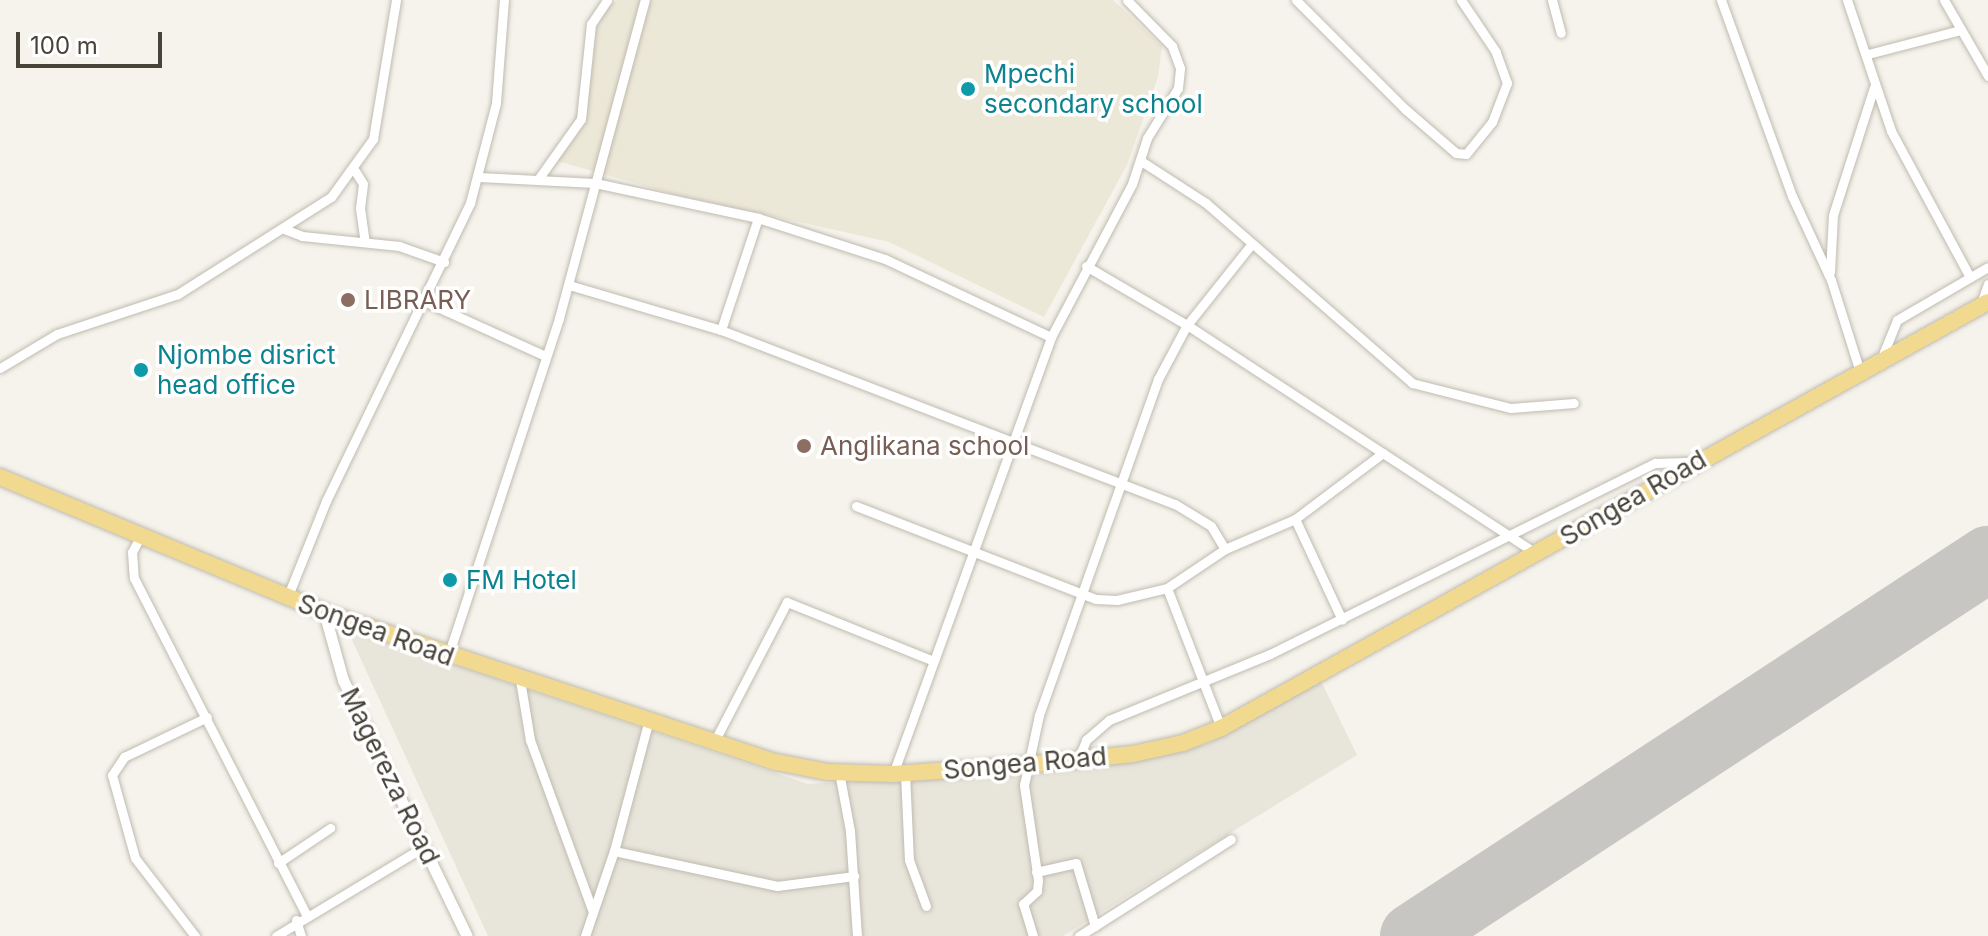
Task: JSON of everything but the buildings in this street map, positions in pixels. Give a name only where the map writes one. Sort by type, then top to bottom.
[{"type":"highway","name":"Songea Road","points":[[0,477],[324,612],[713,744],[789,765],[839,772],[899,773],[1025,765],[1183,743],[1221,728],[1537,554],[1692,462],[1984,303]]},
{"type":"street","points":[[0,368],[57,334],[166,300],[319,207],[355,171],[378,121],[396,0]]},
{"type":"street","points":[[287,598],[326,501],[444,262],[479,177],[496,103],[504,0]]},
{"type":"street","points":[[539,178],[582,117],[591,24],[607,0]]},
{"type":"street","points":[[448,656],[569,285],[645,0]]},
{"type":"street","points":[[926,906],[909,860],[899,773],[934,661],[1051,337],[1141,161],[1147,138],[1176,95],[1180,68],[1166,39],[1127,0]]},
{"type":"street","points":[[1296,0],[1405,109],[1456,153],[1466,154],[1492,122],[1507,83],[1490,42],[1461,0]]},
{"type":"street","points":[[1552,0],[1561,33]]},
{"type":"street","points":[[1721,0],[1792,196],[1831,280],[1859,369]]},
{"type":"street","points":[[1847,0],[1868,54],[1874,87],[1896,143],[1970,277]]},
{"type":"street","points":[[1944,0],[1988,76]]},
{"type":"street","points":[[1868,54],[1961,30]]},
{"type":"street","points":[[1831,280],[1833,215],[1874,87]]},
{"type":"street","points":[[1141,161],[1206,203],[1250,246],[1398,373],[1425,390],[1511,408],[1574,403]]},
{"type":"street","points":[[355,171],[363,184],[360,208],[365,242]]},
{"type":"street","points":[[479,177],[595,183],[758,218],[885,259],[1051,337]]},
{"type":"street","points":[[721,330],[758,218]]},
{"type":"street","points":[[284,229],[298,236],[399,246],[444,262]]},
{"type":"street","points":[[1033,936],[1023,904],[1037,891],[1024,799],[1025,765],[1158,379],[1187,325],[1250,246]]},
{"type":"street","points":[[1086,266],[1187,325],[1537,554]]},
{"type":"street","points":[[1882,357],[1897,320],[1988,267]]},
{"type":"street","points":[[1984,303],[1988,284]]},
{"type":"street","points":[[569,285],[721,330],[1196,514],[1225,549]]},
{"type":"street","points":[[424,301],[545,356]]},
{"type":"street","points":[[856,506],[1082,593],[1117,600],[1167,588],[1225,549],[1295,519],[1383,453]]},
{"type":"street","points":[[1078,760],[1086,740],[1109,720],[1204,682],[1342,620],[1513,537],[1655,463],[1692,462]]},
{"type":"street","points":[[1295,519],[1342,620]]},
{"type":"street","points":[[140,537],[132,552],[134,578],[306,914]]},
{"type":"street","points":[[1167,588],[1221,728]]},
{"type":"street","points":[[713,744],[787,602],[934,661]]},
{"type":"street","name":"Magereza Road","points":[[324,612],[343,680],[467,936]]},
{"type":"street","points":[[520,680],[530,740],[592,909]]},
{"type":"street","points":[[195,936],[135,858],[112,775],[124,757],[207,717]]},
{"type":"street","points":[[585,936],[614,851],[648,723]]},
{"type":"street","points":[[839,772],[854,876],[857,936]]},
{"type":"street","points":[[278,863],[330,828]]},
{"type":"street","points":[[1079,936],[1231,839]]},
{"type":"street","points":[[276,936],[296,920],[422,848]]},
{"type":"street","points":[[614,851],[777,886],[854,876]]},
{"type":"street","points":[[1036,872],[1076,863],[1095,926]]},
{"type":"street","points":[[296,920],[301,936]]},
{"type":"shaded area","points":[[618,0],[1113,0],[1162,46],[1158,77],[1127,165],[1044,317],[889,242],[677,195],[557,161],[583,96],[601,10]]},
{"type":"shaded area","points":[[347,629],[808,784],[1097,767],[1208,744],[1320,679],[1357,755],[1063,936],[488,936]]},
{"type":"runway","points":[[1413,936],[1988,559]]},
{"type":"place","name":"Mpechi secondary school","points":[[968,89]]},
{"type":"place","name":"LIBRARY","points":[[348,300]]},
{"type":"place","name":"Njombe disrict head office","points":[[141,370]]},
{"type":"place","name":"Anglikana school","points":[[804,446]]},
{"type":"place","name":"FM Hotel","points":[[450,580]]}]
